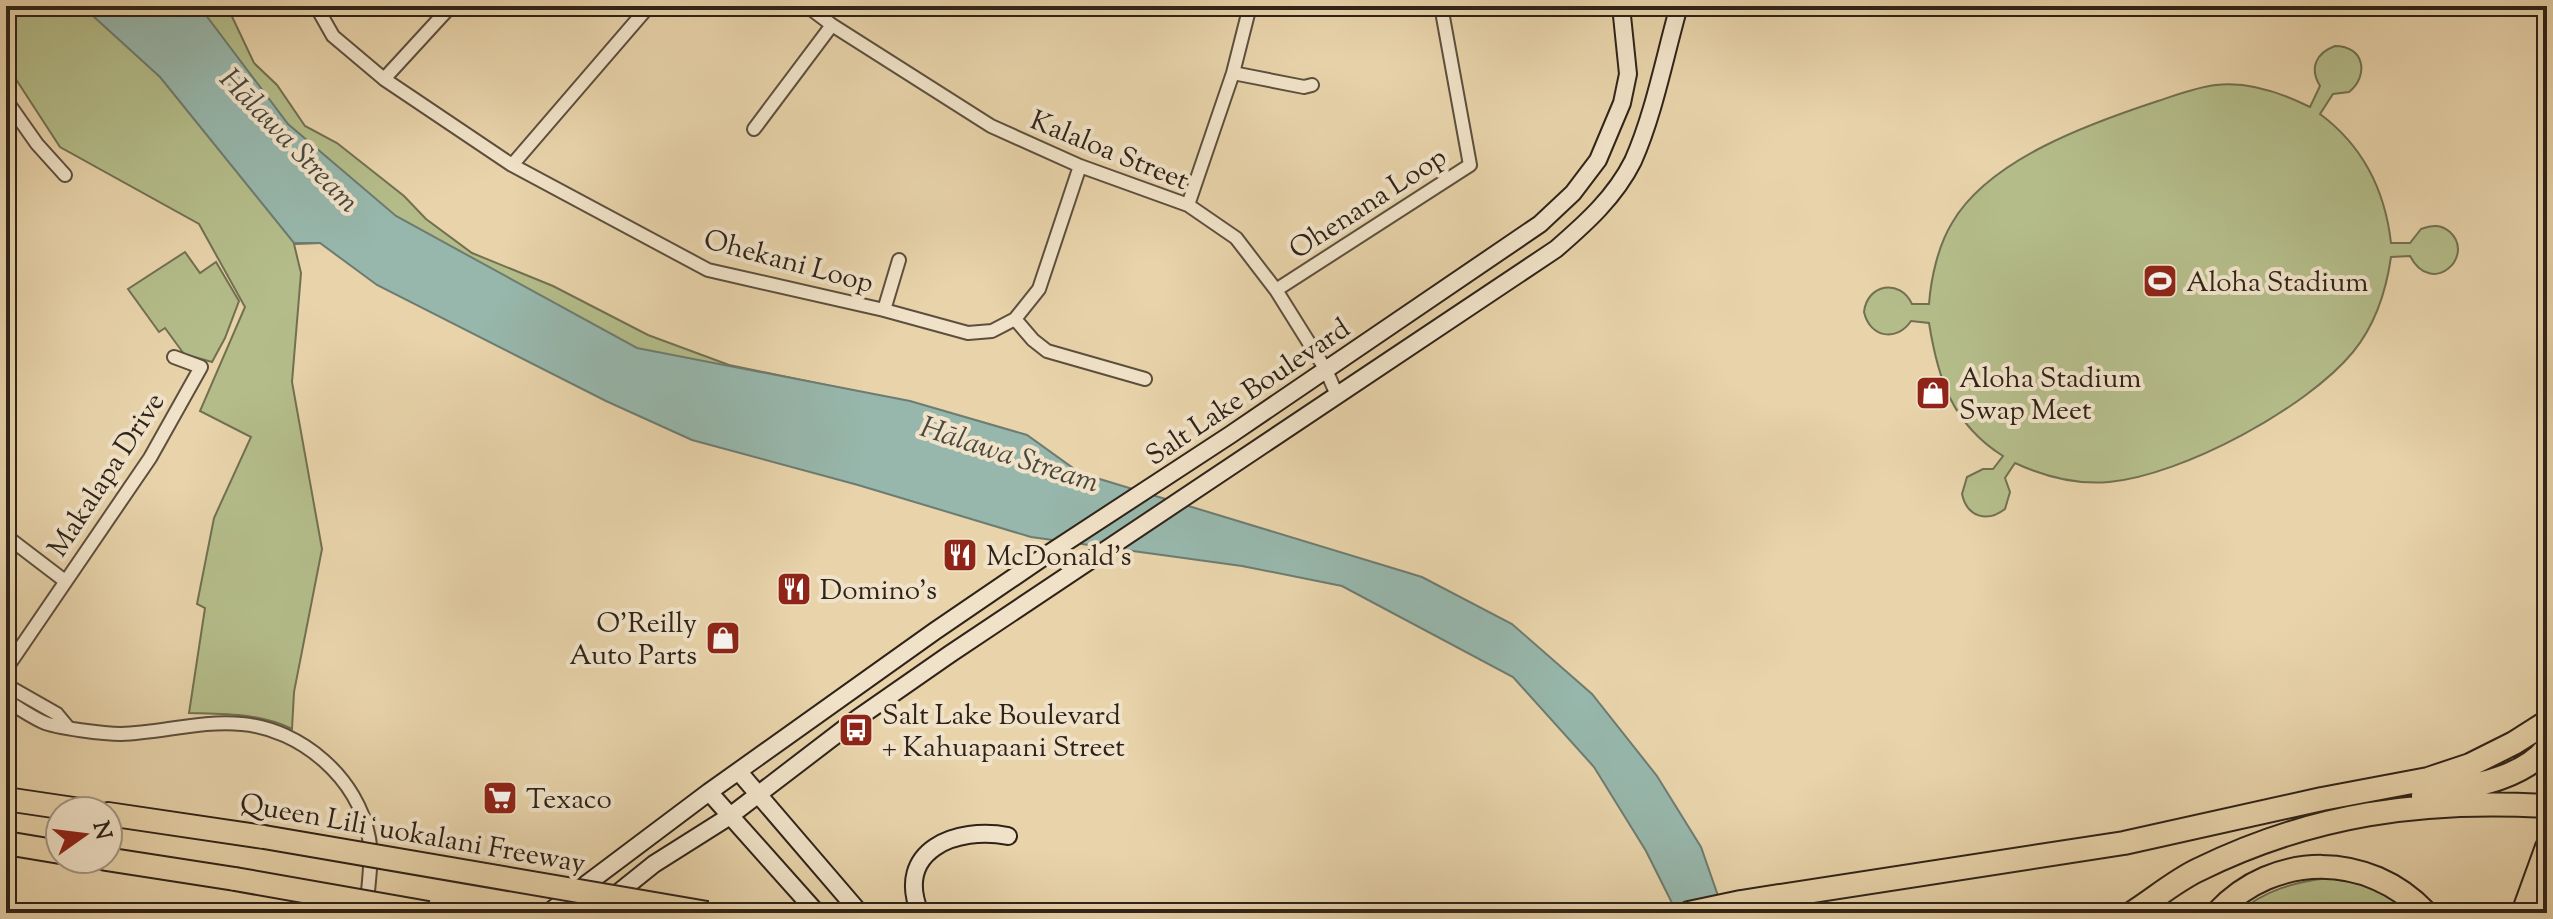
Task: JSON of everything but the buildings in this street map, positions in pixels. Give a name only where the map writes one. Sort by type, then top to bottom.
[{"type":"highway","points":[[1689,913],[1741,902],[2124,843],[2428,779],[2470,765],[2547,722]]},
{"type":"highway","points":[[2132,913],[2196,871],[2265,841],[2327,821],[2501,776],[2541,756],[2547,748]]},
{"type":"highway","points":[[6,799],[44,805]]},
{"type":"highway","points":[[2327,821],[2408,807],[2489,802],[2547,806]]},
{"type":"highway","name":"Queen Liliʻuokalani Freeway","points":[[124,816],[264,837],[707,913]]},
{"type":"highway","points":[[6,843],[44,849]]},
{"type":"highway","points":[[2523,913],[2547,847]]},
{"type":"highway","points":[[124,862],[428,913]]},
{"type":"highway","points":[[2217,913],[2237,895],[2265,878],[2297,868],[2321,866],[2346,868],[2377,877],[2405,894],[2426,913]]},
{"type":"main road","name":"Salt Lake Boulevard","points":[[548,913],[709,792],[1048,554],[1540,224],[1573,193],[1598,160],[1622,103],[1628,74],[1621,6]]},
{"type":"main road","name":"Salt Lake Boulevard","points":[[593,913],[654,864],[730,816],[858,718],[1091,558],[1556,249],[1590,220],[1633,161],[1679,6]]},
{"type":"main road","points":[[739,772],[860,913]]},
{"type":"main road","points":[[709,792],[817,913]]},
{"type":"main road","points":[[920,913],[913,888],[916,874],[925,857],[938,844],[973,832],[1008,836]]},
{"type":"street","name":"Ohekani Loop","points":[[316,6],[333,36],[384,79],[512,165],[708,270],[884,310],[968,333],[992,331],[1015,319]]},
{"type":"street","points":[[384,79],[451,6]]},
{"type":"street","points":[[512,165],[649,6]]},
{"type":"street","name":"Kalaloa Street","points":[[807,6],[991,126],[1080,166],[1188,205],[1236,238],[1276,290],[1326,370],[1337,395]]},
{"type":"street","points":[[1188,205],[1233,73],[1250,6]]},
{"type":"street","name":"Ohenana Loop","points":[[1276,290],[1470,165],[1441,6]]},
{"type":"street","points":[[754,129],[832,25]]},
{"type":"street","points":[[1233,73],[1304,87],[1312,85]]},
{"type":"street","points":[[6,100],[37,144],[65,175]]},
{"type":"street","points":[[1080,166],[1039,289],[1015,319],[1047,351],[1145,379]]},
{"type":"street","points":[[884,310],[899,260]]},
{"type":"street","name":"Makalapa Drive","points":[[6,669],[150,458],[201,367],[174,357]]},
{"type":"street","points":[[6,536],[65,581]]},
{"type":"street","points":[[6,685],[57,714],[67,726]]},
{"type":"street","points":[[6,700],[46,724],[122,734],[207,724],[243,724],[264,728],[296,741],[331,767],[361,812],[370,845],[367,913]]},
{"type":"green space","points":[[6,6],[132,6],[320,243],[294,244],[301,273],[292,382],[322,549],[294,692],[292,729],[254,717],[189,713],[205,608],[197,604],[214,518],[251,437],[200,411],[245,307],[199,224],[60,147],[6,64]]},
{"type":"green space","points":[[181,6],[227,6],[254,63],[277,85],[305,126],[337,143],[404,196],[426,219],[472,253],[553,286],[648,335],[729,365],[869,394],[681,383],[403,256]]},
{"type":"green space","name":"Aloha Stadium","points":[[2335,46],[2353,51],[2361,63],[2361,70],[2349,92],[2333,94],[2320,114],[2348,140],[2369,171],[2383,205],[2391,243],[2410,243],[2421,229],[2440,226],[2447,229],[2457,242],[2455,261],[2448,269],[2429,273],[2419,268],[2410,256],[2391,257],[2379,307],[2353,352],[2306,395],[2242,435],[2172,467],[2109,482],[2061,479],[2015,463],[2005,478],[2010,492],[2005,509],[1991,516],[1973,513],[1962,494],[1967,477],[1983,469],[1993,469],[2003,456],[1971,430],[1950,398],[1937,363],[1929,323],[1911,321],[1899,332],[1878,332],[1867,321],[1864,312],[1871,295],[1877,290],[1892,288],[1900,290],[1912,304],[1929,304],[1936,262],[1952,223],[1969,200],[1990,180],[2044,146],[2103,120],[2209,86],[2228,84],[2253,87],[2310,107],[2320,86],[2315,73],[2316,62]]},
{"type":"green space","points":[[185,252],[200,273],[216,262],[239,301],[212,362],[184,354],[165,328],[159,332],[128,289]]},
{"type":"green space","points":[[2329,878],[2377,887],[2414,913],[2238,913],[2280,888]]},
{"type":"water","name":"Hālawa Stream","points":[[82,6],[199,6],[288,124],[396,216],[637,348],[910,401],[1027,435],[1080,473],[1422,577],[1512,624],[1592,694],[1657,776],[1701,847],[1724,913],[1677,913],[1646,851],[1594,767],[1513,677],[1342,586],[1242,566],[1031,537],[858,485],[692,440],[606,401],[377,285],[320,243],[294,243],[160,77]]},
{"type":"place","name":"Aloha Stadium","points":[[2160,281]]},
{"type":"place","name":"Aloha Stadium Swap Meet","points":[[1933,393]]},
{"type":"place","name":"McDonald's","points":[[960,555]]},
{"type":"place","name":"Domino's","points":[[794,589]]},
{"type":"place","name":"O'Reilly Auto Parts","points":[[723,638]]},
{"type":"place","name":"Salt Lake Boulevard + Kahuapaani Street","points":[[856,730]]},
{"type":"place","name":"Texaco","points":[[500,798]]}]
